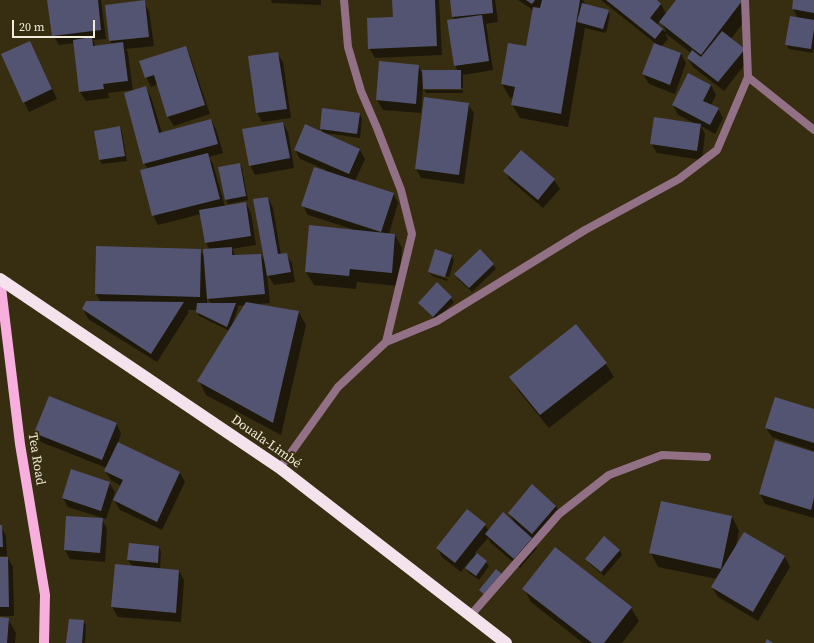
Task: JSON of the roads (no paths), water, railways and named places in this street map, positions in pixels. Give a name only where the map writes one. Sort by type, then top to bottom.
[{"type":"highway","name":"Douala-Limbé","points":[[0,279],[280,468],[506,643]]},
{"type":"main road","name":"Tea Road","points":[[0,279],[20,444],[45,595],[44,643]]},
{"type":"street","points":[[344,0],[348,47],[350,54],[361,91],[401,190],[412,234],[386,342]]},
{"type":"street","points":[[280,468],[338,387],[386,342],[437,321],[585,230],[679,179],[717,150],[748,77],[745,0]]},
{"type":"street","points":[[748,77],[814,130]]},
{"type":"street","points":[[470,616],[559,514],[609,475],[662,455],[707,458]]}]
